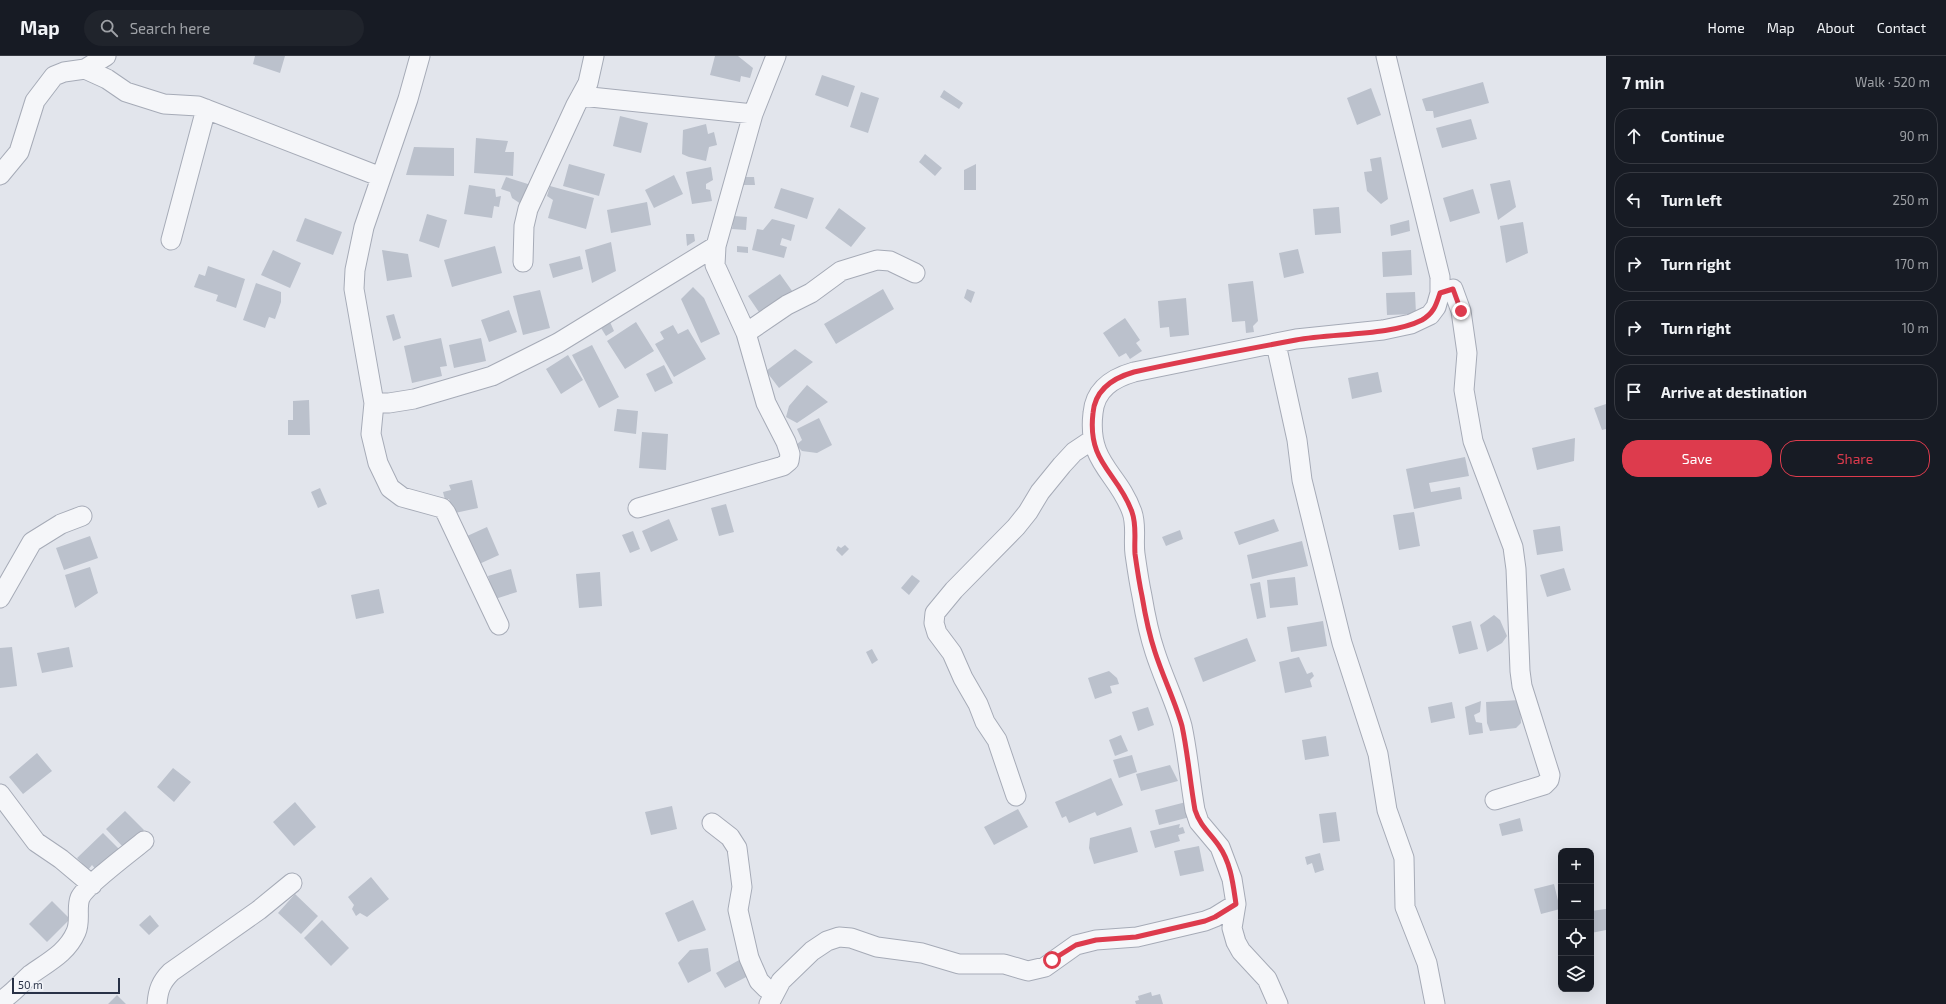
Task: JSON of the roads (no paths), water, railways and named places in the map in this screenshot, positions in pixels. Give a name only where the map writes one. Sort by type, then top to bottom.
[{"type":"street","points":[[0,175],[18,152],[35,101],[54,76],[64,72],[85,69],[106,56]]},
{"type":"street","points":[[420,56],[408,99],[364,227],[355,270],[354,289],[374,403],[371,434],[378,463],[385,481],[390,488],[402,497],[442,508],[500,625]]},
{"type":"street","points":[[523,262],[524,226],[528,209],[588,83],[594,56]]},
{"type":"street","points":[[638,508],[783,466],[789,461],[790,454],[786,442],[766,403],[746,333],[715,265],[716,246],[754,114],[776,56]]},
{"type":"street","points":[[1278,1004],[1267,979],[1241,951],[1236,942],[1232,928],[1236,904],[1232,879],[1227,862],[1220,847],[1199,822],[1195,810],[1182,727],[1154,651],[1142,596],[1135,552],[1135,527],[1132,512],[1122,492],[1104,467],[1092,440],[1094,401],[1101,390],[1122,375],[1244,348],[1296,340],[1383,330],[1411,324],[1430,315],[1436,307],[1440,293],[1440,277],[1386,56]]},
{"type":"street","points":[[85,69],[107,79],[131,94],[164,104],[190,105],[206,109],[381,177]]},
{"type":"street","points":[[582,96],[754,114]]},
{"type":"street","points":[[171,240],[206,109]]},
{"type":"street","points":[[374,403],[389,403],[414,399],[498,373],[558,343],[716,246]]},
{"type":"street","points":[[746,333],[787,305],[811,293],[840,271],[877,260],[890,261],[915,273]]},
{"type":"street","points":[[1440,293],[1453,289],[1461,311],[1467,353],[1464,390],[1472,435],[1513,547],[1516,569],[1520,671],[1522,686],[1550,775],[1549,780],[1544,785],[1495,800]]},
{"type":"street","points":[[1276,344],[1297,440],[1302,480],[1342,643],[1378,754],[1387,810],[1404,858],[1405,907],[1427,962],[1435,1004]]},
{"type":"street","points":[[1016,796],[997,740],[985,722],[978,704],[963,678],[957,662],[937,633],[934,623],[935,613],[954,590],[1016,527],[1028,512],[1040,492],[1062,465],[1074,452],[1092,440]]},
{"type":"street","points":[[0,598],[32,542],[60,524],[82,516]]},
{"type":"street","points":[[0,794],[36,842],[61,859],[92,885]]},
{"type":"street","points":[[712,823],[730,837],[737,848],[742,887],[738,910],[749,958],[760,981],[772,998]]},
{"type":"street","points":[[0,1001],[6,998],[29,976],[59,955],[69,945],[77,931],[80,898],[92,885],[144,841]]},
{"type":"street","points":[[157,1004],[158,991],[163,980],[171,972],[259,910],[292,883]]},
{"type":"street","points":[[772,998],[781,981],[812,951],[826,941],[839,937],[850,938],[877,947],[922,953],[959,964],[1004,964],[1028,971],[1045,966],[1076,945],[1096,940],[1136,937],[1205,921],[1215,917],[1236,904]]}]
